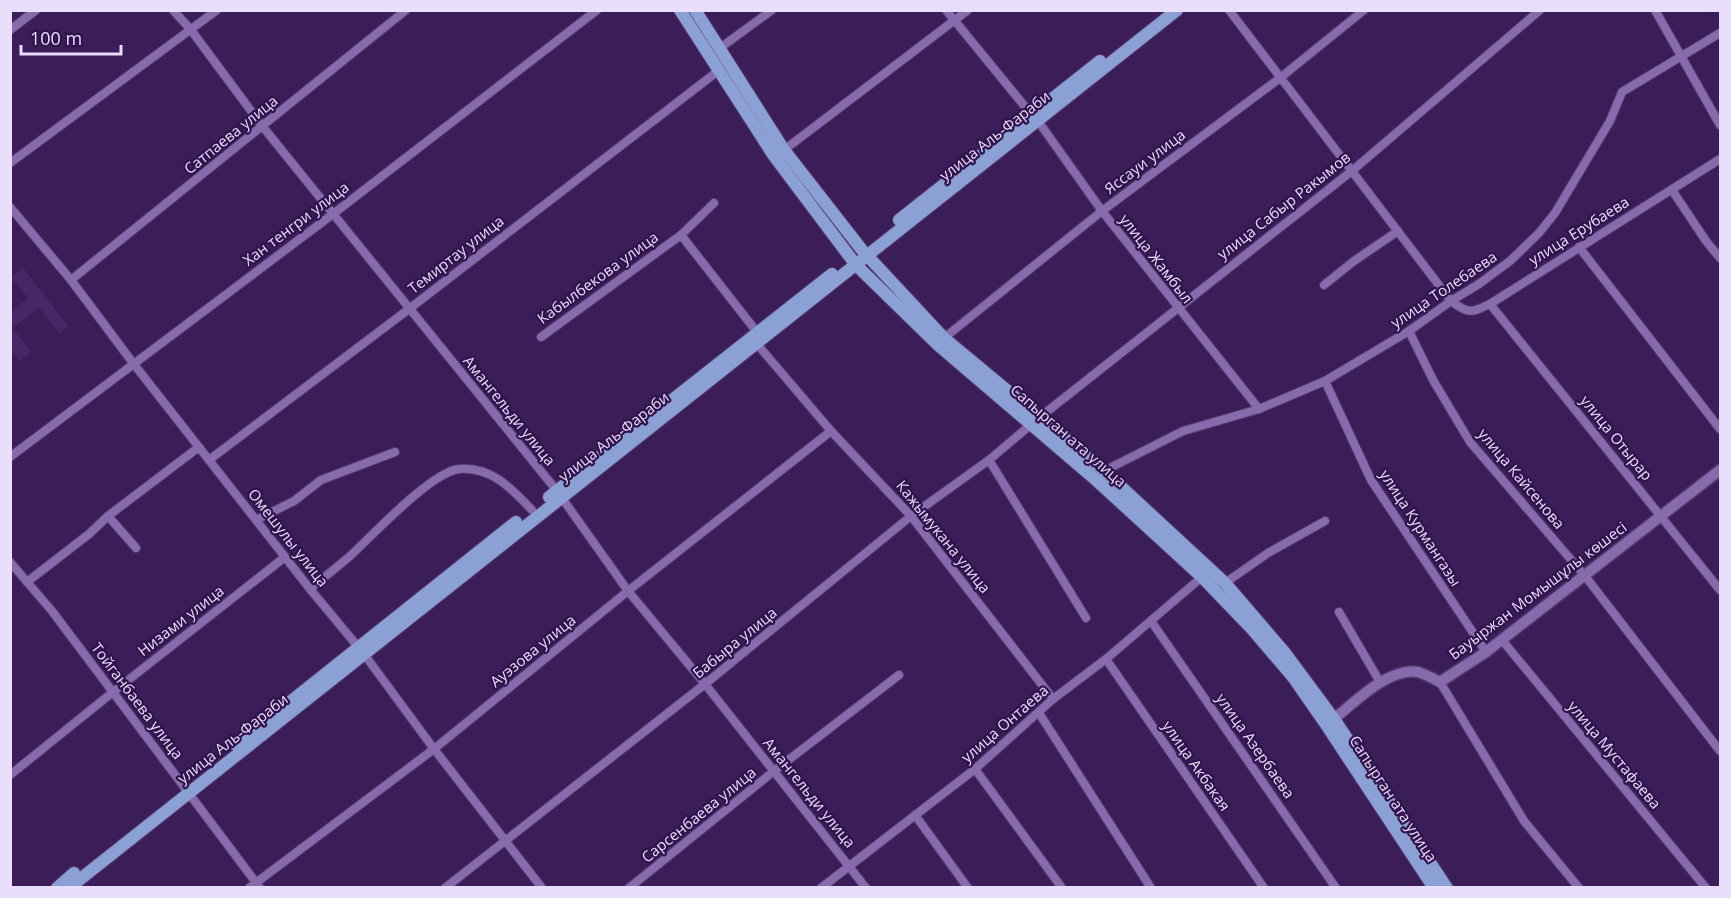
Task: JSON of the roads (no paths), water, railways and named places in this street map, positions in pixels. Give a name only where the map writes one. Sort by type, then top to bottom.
[{"type":"main road","name":"Сапырган ата улица","points":[[680,10],[774,156],[859,257],[938,345],[1035,421],[1104,471],[1225,583],[1285,653],[1334,719],[1447,888]]},
{"type":"main road","name":"Сапырган ата улица","points":[[695,10],[784,150],[859,257],[1202,577],[1252,629],[1293,677],[1434,888]]},
{"type":"main road","name":"улица Аль-Фараби","points":[[57,888],[187,789],[759,338],[1035,117],[1164,10]]},
{"type":"main road","name":"улица Аль-Фараби","points":[[1035,117],[1178,10]]},
{"type":"main road","name":"улица Аль-Фараби","points":[[361,651],[532,510],[560,494]]},
{"type":"main road","name":"улица Аль-Фараби","points":[[69,888],[187,789]]},
{"type":"street","points":[[10,30],[36,10]]},
{"type":"street","name":"Амангельди улица","points":[[173,10],[191,30],[263,127],[560,494],[628,591],[705,684],[866,888]]},
{"type":"street","points":[[10,164],[217,10]]},
{"type":"street","name":"Сатпаева улица","points":[[71,280],[406,10]]},
{"type":"street","name":"Хан тенгри улица","points":[[10,457],[333,214],[597,10]]},
{"type":"street","points":[[720,48],[772,10]]},
{"type":"street","name":"улица Жамбыл","points":[[946,10],[1035,117],[1102,211],[1258,409]]},
{"type":"street","points":[[784,150],[968,10]]},
{"type":"street","points":[[1229,10],[1451,301]]},
{"type":"street","name":"Яссауи улица","points":[[944,338],[1102,211],[1280,78],[1364,10]]},
{"type":"street","name":"улица Сабыр Ракымов","points":[[1035,421],[1353,170],[1540,10]]},
{"type":"street","points":[[1655,10],[1720,125]]},
{"type":"street","name":"улица Толебаева","points":[[1104,471],[1183,431],[1258,409],[1325,381],[1409,331],[1479,284],[1510,261],[1539,233],[1570,190],[1610,121],[1622,92],[1720,33]]},
{"type":"street","name":"Темиртау улица","points":[[209,460],[718,70]]},
{"type":"street","name":"улица Ерубаева","points":[[1451,301],[1464,310],[1474,311],[1490,304],[1720,159]]},
{"type":"street","points":[[1672,190],[1706,242],[1720,258]]},
{"type":"street","points":[[681,235],[714,203]]},
{"type":"street","name":"Омешулы улица","points":[[10,207],[71,280],[133,363],[361,651],[542,888]]},
{"type":"street","points":[[1324,285],[1398,231]]},
{"type":"street","name":"Кабылбекова улица","points":[[541,337],[681,235],[759,338]]},
{"type":"street","points":[[1579,247],[1720,429]]},
{"type":"street","name":"улица Отырар","points":[[1490,304],[1720,590]]},
{"type":"street","name":"улица Кайсенова","points":[[1409,331],[1433,380],[1470,442],[1585,576],[1720,751]]},
{"type":"street","name":"Кажымукана улица","points":[[759,338],[831,431],[911,516],[1053,699]]},
{"type":"street","name":"улица Курмангазы","points":[[1325,381],[1371,480],[1486,652]]},
{"type":"street","name":"Бабыра улица","points":[[445,888],[705,684],[911,516],[989,460],[1035,421]]},
{"type":"street","name":"Ауэзова улица","points":[[249,888],[258,885],[434,749],[628,591],[831,431]]},
{"type":"street","points":[[27,582],[89,534],[108,516],[199,447]]},
{"type":"street","points":[[256,520],[294,501],[321,480],[395,452]]},
{"type":"street","points":[[989,460],[1086,618]]},
{"type":"street","points":[[310,589],[349,557],[390,517],[449,472],[459,469],[481,471],[497,477],[532,510]]},
{"type":"street","name":"Бауыржан Момышұлы көшесі","points":[[1440,682],[1502,640],[1720,470]]},
{"type":"street","points":[[108,516],[136,548]]},
{"type":"street","points":[[1225,583],[1268,553],[1325,521]]},
{"type":"street","name":"Низами улица","points":[[10,775],[285,557]]},
{"type":"street","name":"Тойганбаева улица","points":[[10,562],[52,611],[258,885]]},
{"type":"street","name":"улица Онтаева","points":[[821,888],[975,769],[1053,699],[1106,659],[1202,577]]},
{"type":"street","points":[[1339,612],[1380,682]]},
{"type":"street","name":"улица Азербаева","points":[[1151,621],[1336,888]]},
{"type":"street","name":"улица Мустафаева","points":[[1502,640],[1706,888]]},
{"type":"street","name":"улица Акбакая","points":[[1106,659],[1264,888]]},
{"type":"street","points":[[1334,719],[1380,682],[1400,674],[1418,672],[1440,682],[1524,821],[1579,888]]},
{"type":"street","name":"Сарсенбаева улица","points":[[629,888],[774,771],[899,675]]},
{"type":"street","points":[[1039,713],[1151,888]]},
{"type":"street","points":[[975,769],[1062,888]]},
{"type":"street","points":[[915,815],[968,888]]}]
